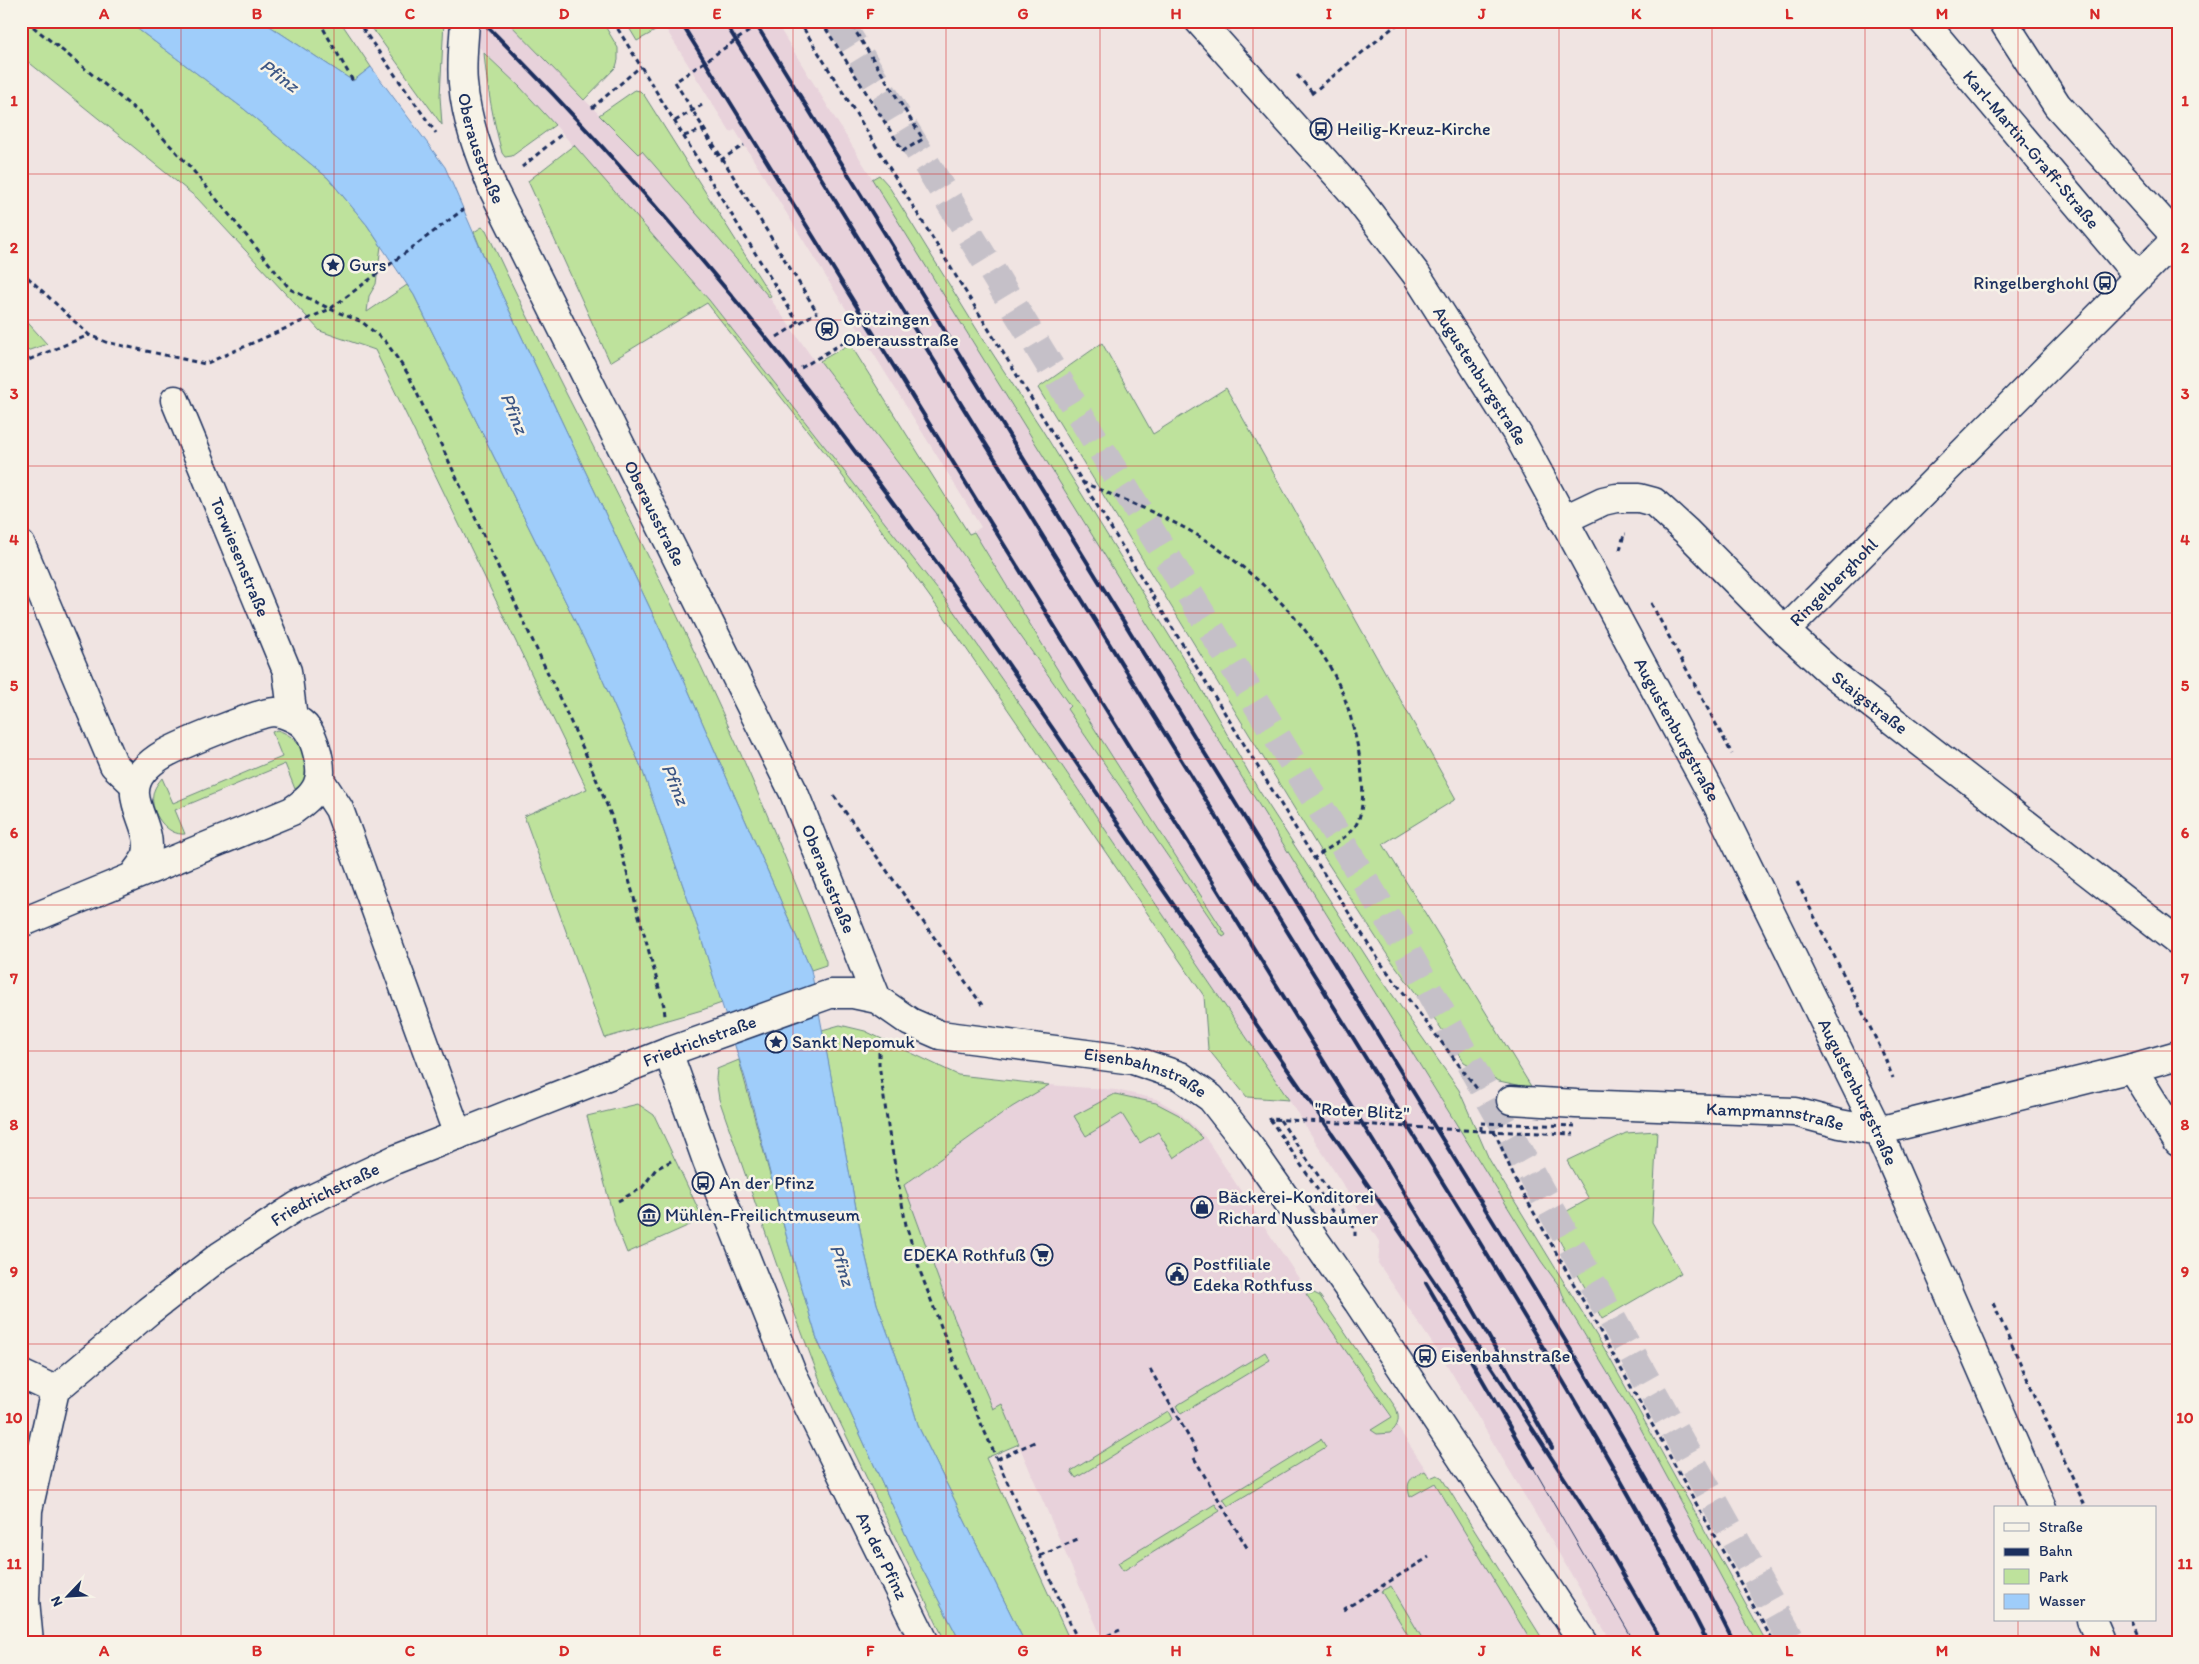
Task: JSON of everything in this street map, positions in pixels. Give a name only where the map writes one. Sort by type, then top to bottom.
[{"type":"street","name":"Oberausstraße","points":[[464,21],[463,81],[466,105],[471,130],[493,189],[794,793],[877,1000]]},
{"type":"street","name":"Augustenburgstraße","points":[[1199,21],[1356,196],[1416,274],[1518,435],[1716,802],[1878,1131],[2041,1506]]},
{"type":"street","name":"Karl-Martin-Graff-Straße","points":[[1923,21],[2138,276]]},
{"type":"street","points":[[2003,21],[2057,105],[2177,237]]},
{"type":"street","name":"Ringelberghohl","points":[[1785,631],[2177,237]]},
{"type":"street","name":"Torwiesenstraße","points":[[175,400],[287,671],[293,718]]},
{"type":"street","name":"Staigstraße","points":[[1563,520],[1616,498],[1639,498],[1654,502],[1686,531],[1785,631],[1829,671],[2178,942]]},
{"type":"street","points":[[21,545],[114,765],[135,785]]},
{"type":"street","points":[[133,876],[147,855],[148,835],[136,808],[135,785],[143,772],[162,754],[256,715],[274,712],[293,718],[307,729],[319,757],[320,780],[339,809],[458,1135]]},
{"type":"street","points":[[21,923],[292,810],[309,799],[320,780]]},
{"type":"street","name":"Friedrichstraße","points":[[55,1390],[149,1311],[220,1256],[297,1206],[394,1160],[702,1039],[830,994],[852,994],[877,1000]]},
{"type":"street","name":"Eisenbahnstraße","points":[[877,1000],[910,1022],[940,1035],[1133,1060],[1180,1076],[1211,1098],[1251,1149],[1358,1302],[1584,1643]]},
{"type":"street","name":"An der Pfinz","points":[[668,1052],[708,1161],[791,1371],[925,1643]]},
{"type":"street","name":"Kampmannstraße","points":[[1512,1100],[1795,1112],[1840,1124],[1878,1131],[2178,1055]]},
{"type":"street","points":[[2132,1068],[2178,1142]]},
{"type":"street","points":[[21,1374],[55,1390],[28,1510],[25,1600],[29,1643]]},
{"type":"street","points":[[2092,1622],[2100,1643]]},
{"type":"path","points":[[26,21],[141,114],[191,168],[290,289],[330,310],[362,322],[386,342],[408,374],[588,758],[611,815],[664,1006],[668,1052]]},
{"type":"path","points":[[319,21],[353,81]]},
{"type":"path","points":[[357,21],[440,138]]},
{"type":"path","points":[[613,21],[798,323]]},
{"type":"path","points":[[764,21],[675,82],[817,312],[777,337]]},
{"type":"path","points":[[799,21],[1314,858],[1380,962],[1477,1089],[1481,1097]]},
{"type":"path","points":[[821,21],[903,151],[923,139],[849,21]]},
{"type":"path","points":[[1285,115],[1401,21]]},
{"type":"path","points":[[592,108],[641,66]]},
{"type":"path","points":[[675,121],[702,105]]},
{"type":"path","points":[[684,136],[702,130],[721,160],[744,145]]},
{"type":"path","points":[[518,170],[563,133]]},
{"type":"path","points":[[21,271],[89,335],[106,342],[204,364],[330,310],[466,208]]},
{"type":"path","points":[[802,368],[861,332]]},
{"type":"path","points":[[21,363],[89,335]]},
{"type":"path","points":[[1082,482],[1181,526],[1235,561],[1266,588],[1296,619],[1314,642],[1338,682],[1352,721],[1361,761],[1364,798],[1355,827],[1338,842],[1314,858]]},
{"type":"path","points":[[1624,557],[1620,550],[1624,534],[1630,532]]},
{"type":"path","points":[[1646,596],[1736,761]]},
{"type":"path","points":[[832,793],[1010,1044]]},
{"type":"path","points":[[1793,875],[1882,1051],[1910,1123]]},
{"type":"path","points":[[877,1000],[880,1064],[889,1133],[906,1225],[920,1271],[959,1374],[1079,1643]]},
{"type":"path","points":[[1488,1114],[1514,1178],[1774,1643]]},
{"type":"path","points":[[1338,1220],[1270,1119],[1280,1120],[1355,1229]]},
{"type":"path","name":"\"Roter Blitz\"","points":[[1280,1120],[1574,1134]]},
{"type":"path","points":[[1481,1131],[1482,1123],[1575,1126]]},
{"type":"path","points":[[618,1201],[642,1188],[656,1169],[669,1162]]},
{"type":"path","points":[[1990,1296],[2085,1506]]},
{"type":"path","points":[[1150,1369],[1199,1455]]},
{"type":"path","points":[[997,1459],[1037,1441]]},
{"type":"path","points":[[1194,1458],[1249,1551]]},
{"type":"path","points":[[1040,1556],[1080,1538]]},
{"type":"path","points":[[1343,1610],[1429,1557]]},
{"type":"path","points":[[2133,1622],[2141,1643]]},
{"type":"path","points":[[1091,1643],[1120,1630]]},
{"type":"shaded area","points":[[452,21],[507,21],[638,154],[642,151],[769,297],[816,363],[820,361],[937,514],[938,519],[1070,707],[1068,709],[1108,770],[1223,936],[1226,935],[1073,695],[974,532],[981,527],[735,130],[730,132],[661,21],[775,21],[1541,1261],[1560,1287],[1566,1304],[1635,1418],[1757,1643],[1612,1643],[1447,1365],[1378,1263],[1380,1243],[1289,1100],[1039,732],[945,599],[709,300],[520,87]]},
{"type":"shaded area","points":[[1049,1085],[1116,1090],[1156,1099],[1179,1112],[1205,1137],[1541,1643],[1104,1643],[1003,1408],[993,1409],[943,1292],[904,1185],[1012,1107]]},
{"type":"green space","points":[[21,21],[127,21],[244,109],[328,178],[367,225],[381,246],[376,284],[369,296],[367,312],[407,285],[414,295],[590,651],[642,769],[700,934],[722,1003],[605,1038],[524,816],[587,789],[375,350],[320,331],[197,198],[21,56]]},
{"type":"green space","points":[[262,21],[340,21],[371,67],[353,81]]},
{"type":"green space","points":[[367,21],[444,21],[440,96],[442,125]]},
{"type":"green space","points":[[507,21],[602,21],[618,48],[616,67],[584,100]]},
{"type":"green space","points":[[625,21],[661,21],[664,26],[637,41]]},
{"type":"green space","points":[[484,53],[520,87],[555,125],[512,156],[505,157],[502,153],[491,103]]},
{"type":"green space","points":[[635,90],[640,91],[644,95],[771,296],[769,297],[642,151],[638,154],[599,115]]},
{"type":"green space","points":[[574,145],[709,300],[945,599],[1039,732],[1289,1100],[1247,1097],[1208,1049],[1204,996],[948,622],[833,463],[707,303],[610,362],[528,181]]},
{"type":"green space","points":[[879,175],[888,185],[976,328],[1041,428],[1193,674],[1258,789],[1373,967],[1459,1090],[1489,1159],[1604,1348],[1767,1643],[1757,1643],[1635,1418],[1566,1304],[1560,1287],[1541,1261],[872,179]]},
{"type":"green space","points":[[482,227],[486,230],[700,665],[766,812],[807,911],[826,965],[811,970],[682,676],[484,257],[474,232]]},
{"type":"green space","points":[[21,315],[47,344],[21,353]]},
{"type":"green space","points":[[1102,343],[1153,434],[1226,388],[1456,799],[1383,844],[1532,1088],[1499,1081],[1464,1062],[1388,956],[1327,862],[1038,388]]},
{"type":"green space","points":[[850,344],[969,534],[974,532],[1073,695],[1226,935],[1223,937],[1067,709],[1070,706],[938,519],[937,514],[820,361]]},
{"type":"green space","points":[[277,730],[293,738],[302,750],[305,766],[304,783],[295,789],[285,764],[175,810],[185,834],[178,834],[172,831],[161,822],[154,809],[153,795],[162,778],[173,803],[282,757],[272,732]]},
{"type":"green space","points":[[840,1025],[865,1031],[958,1075],[1049,1085],[1012,1107],[904,1185],[943,1292],[993,1409],[1002,1404],[1019,1444],[986,1458],[1071,1643],[1025,1643],[919,1428],[902,1372],[877,1304],[863,1245],[822,1030]]},
{"type":"green space","points":[[739,1060],[788,1242],[817,1339],[914,1553],[961,1643],[946,1643],[821,1383],[782,1280],[719,1099],[716,1079],[717,1069]]},
{"type":"green space","points":[[1115,1094],[1156,1103],[1179,1115],[1203,1138],[1174,1158],[1158,1132],[1140,1143],[1122,1114],[1086,1136],[1074,1116]]},
{"type":"green space","points":[[638,1104],[654,1115],[703,1219],[627,1253],[615,1223],[587,1116]]},
{"type":"green space","points":[[1657,1131],[1652,1222],[1681,1273],[1602,1319],[1549,1221],[1589,1199],[1567,1161],[1626,1133]]},
{"type":"green space","points":[[1314,1293],[1320,1296],[1396,1408],[1398,1422],[1390,1433],[1377,1434],[1371,1430],[1392,1417],[1306,1294]]},
{"type":"green space","points":[[1265,1352],[1270,1360],[1181,1414],[1176,1406]]},
{"type":"green space","points":[[1168,1411],[1172,1419],[1076,1478],[1071,1471]]},
{"type":"green space","points":[[1321,1439],[1326,1447],[1228,1506],[1223,1499]]},
{"type":"green space","points":[[1425,1471],[1430,1478],[1437,1475],[1441,1477],[1545,1643],[1532,1643],[1435,1483],[1410,1497],[1408,1487],[1410,1480]]},
{"type":"green space","points":[[1215,1504],[1220,1511],[1123,1571],[1118,1563]]},
{"type":"green space","points":[[1391,1586],[1425,1643],[1413,1643],[1381,1591]]},
{"type":"water","name":"Pfinz","points":[[127,21],[262,21],[353,81],[371,67],[445,167],[484,257],[682,676],[811,970],[863,1245],[877,1304],[902,1372],[919,1428],[1025,1643],[961,1643],[914,1553],[817,1339],[788,1242],[746,1081],[700,934],[642,769],[590,651],[414,295],[367,225],[328,178],[244,109]]},
{"type":"tunnel","points":[[839,21],[1398,935],[1793,1643]]},
{"type":"tram line","points":[[1533,1467],[1635,1643]]},
{"type":"railway","points":[[482,21],[607,152],[688,243],[803,384],[898,509],[1033,700],[1432,1278],[1586,1512],[1663,1643]]},
{"type":"railway","points":[[680,21],[1386,1162],[1440,1251],[1552,1448]]},
{"type":"railway","points":[[724,21],[1477,1238],[1625,1489],[1708,1643]]},
{"type":"railway","points":[[754,21],[1559,1330],[1650,1485],[1734,1643]]},
{"type":"railway","points":[[1426,1283],[1533,1467]]},
{"type":"place","name":"Heilig-Kreuz-Kirche","points":[[1321,129]]},
{"type":"place","name":"Gurs","points":[[333,265]]},
{"type":"place","name":"Ringelberghohl","points":[[2105,283]]},
{"type":"place","name":"Grötzingen Oberausstraße","points":[[827,329]]},
{"type":"place","name":"Sankt Nepomuk","points":[[776,1042]]},
{"type":"place","name":"An der Pfinz","points":[[703,1183]]},
{"type":"place","name":"Bäckerei-Konditorei Richard Nussbaumer","points":[[1202,1207]]},
{"type":"place","name":"Mühlen-Freilichtmuseum","points":[[649,1215]]},
{"type":"place","name":"EDEKA Rothfuß","points":[[1042,1255]]},
{"type":"place","name":"Postfiliale Edeka Rothfuss","points":[[1177,1274]]},
{"type":"place","name":"Eisenbahnstraße","points":[[1425,1356]]}]
